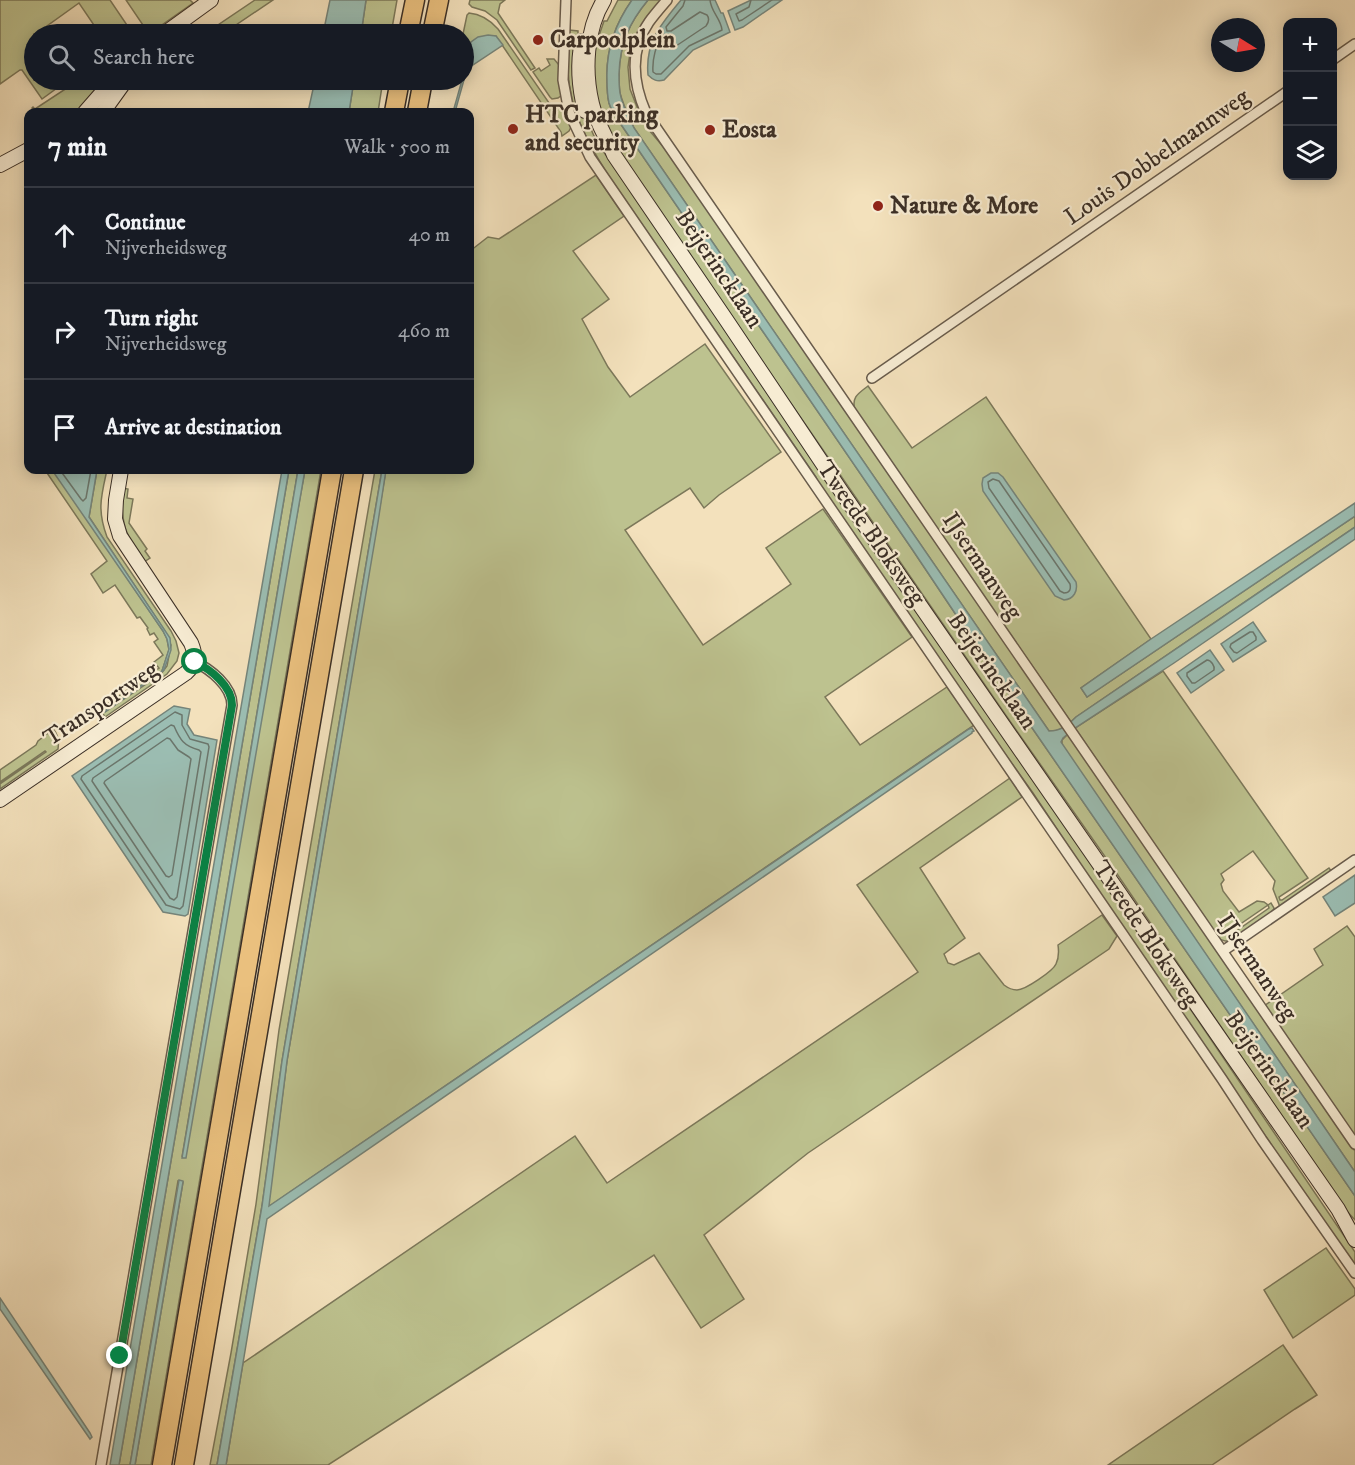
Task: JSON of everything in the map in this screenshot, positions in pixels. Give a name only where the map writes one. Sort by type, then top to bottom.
[{"type":"highway","points":[[410,24],[415,0]]},
{"type":"highway","points":[[434,24],[439,0]]},
{"type":"highway","points":[[395,108],[398,90]]},
{"type":"highway","points":[[418,108],[421,90]]},
{"type":"highway","points":[[162,1465],[331,474]]},
{"type":"highway","points":[[184,1465],[353,474]]},
{"type":"main road","points":[[178,24],[211,0]]},
{"type":"main road","name":"Beijerincklaan","points":[[595,0],[586,23],[580,49],[579,80],[586,114],[605,149],[614,155]]},
{"type":"main road","name":"Beijerincklaan","points":[[604,0],[591,32],[588,80],[592,105],[614,155],[848,501],[1338,1209],[1355,1240]]},
{"type":"main road","points":[[88,108],[104,90]]},
{"type":"main road","points":[[106,108],[119,90]]},
{"type":"main road","points":[[2,164],[24,152]]},
{"type":"main road","points":[[2,164],[24,159]]},
{"type":"main road","name":"Transportweg","points":[[0,800],[186,673],[195,662],[191,643],[120,536],[115,519],[120,474]]},
{"type":"main road","name":"Beijerincklaan","points":[[1338,1209],[1355,1227]]},
{"type":"street","name":"Tweede Bloksweg","points":[[566,0],[563,72],[565,89],[569,112],[590,157],[1355,1273]]},
{"type":"street","name":"IJsermanweg","points":[[667,0],[642,34],[635,63],[639,97],[646,113],[1355,1144]]},
{"type":"street","points":[[1337,57],[1355,45]]},
{"type":"street","name":"Louis Dobbelmannweg","points":[[872,378],[1283,94]]},
{"type":"street","points":[[101,1465],[232,705],[232,700],[216,676],[195,662]]},
{"type":"street","points":[[1223,951],[1355,860]]},
{"type":"green space","points":[[0,0],[110,0],[126,24],[93,24],[79,3],[50,24],[24,24],[24,73],[20,70],[0,84]]},
{"type":"green space","points":[[126,0],[190,0],[193,3],[163,24],[142,24]]},
{"type":"green space","points":[[255,0],[273,0],[237,24],[219,24]]},
{"type":"green space","points":[[366,0],[397,0],[393,24],[362,24]]},
{"type":"green space","points":[[470,0],[505,0],[500,4],[498,13],[535,68],[531,70],[497,20],[485,11],[472,7],[469,4]]},
{"type":"green space","points":[[618,0],[632,0],[616,28],[608,58],[607,94],[614,113],[1017,706],[1355,1196],[1355,1220],[1345,1209],[620,152],[605,127],[595,100],[593,53],[604,21],[607,21]]},
{"type":"green space","points":[[648,0],[663,0],[630,53],[628,67],[630,89],[641,117],[702,199],[1064,728],[1049,731],[634,128],[620,93],[621,53],[627,34]]},
{"type":"green space","points":[[469,13],[481,16],[498,29],[549,103],[564,106],[571,127],[569,131],[562,136],[496,36],[474,41],[474,24],[465,24]]},
{"type":"green space","points":[[569,30],[578,31],[577,59],[584,113],[601,148],[995,721],[1355,1252],[1355,1267],[1033,793],[608,175],[587,139],[572,100],[568,72]]},
{"type":"green space","points":[[547,59],[554,59],[559,65],[562,95],[558,98],[550,97],[533,72],[539,68],[541,71],[550,65]]},
{"type":"green space","points":[[36,90],[54,90],[42,99]]},
{"type":"green space","points":[[64,90],[98,90],[83,108],[37,108]]},
{"type":"green space","points":[[352,90],[381,90],[379,108],[350,108]]},
{"type":"green space","points":[[596,175],[624,216],[573,251],[609,299],[582,319],[608,367],[630,397],[705,344],[781,452],[704,508],[690,488],[625,530],[703,645],[791,584],[766,548],[823,509],[912,637],[825,697],[860,745],[947,687],[974,725],[268,1207],[287,1061],[385,474],[474,474],[474,248],[488,237],[499,239]]},
{"type":"green space","points":[[868,386],[912,448],[986,397],[1151,639],[1081,688],[1087,697],[1355,516],[1355,527],[1071,722],[855,410],[855,399]]},
{"type":"green space","points":[[48,474],[56,474],[167,639],[169,650],[162,671],[105,712],[161,674],[167,666],[171,645],[165,631],[89,517],[96,474],[106,474],[101,503],[107,537],[171,631],[179,653],[177,661],[167,674],[105,717],[100,709],[159,668],[154,662],[163,655],[154,642],[158,639],[154,633],[150,635],[148,628],[140,617],[137,618],[115,585],[103,593],[91,574],[107,561]]},
{"type":"green space","points":[[288,474],[297,474],[182,1157],[304,474],[320,474],[151,1465],[135,1465],[183,1182],[178,1181],[130,1465],[119,1465]]},
{"type":"green space","points":[[374,474],[381,474],[282,1061],[262,1206],[217,1465],[210,1465],[256,1204],[279,1030]]},
{"type":"green space","points":[[123,488],[128,489],[127,498],[133,499],[129,523],[147,549],[145,551],[150,558],[144,562],[125,528],[122,510]]},
{"type":"green space","points":[[1163,671],[1308,878],[1279,897],[1280,900],[1329,868],[1332,872],[1280,907],[1273,889],[1275,881],[1253,851],[1221,874],[1224,880],[1221,884],[1223,891],[1239,912],[1257,901],[1268,905],[1271,903],[1274,908],[1233,940],[1224,941],[1217,937],[1075,728]],"holes":[[[1268,905],[1269,908],[1229,936],[1226,934]]]},
{"type":"green space","points":[[52,730],[58,737],[58,749],[0,789],[0,784],[46,752],[0,782],[0,770],[36,745]]},
{"type":"green space","points":[[1068,734],[1355,1151],[1355,1172],[1062,745],[1062,740]]},
{"type":"green space","points":[[1010,778],[1022,797],[920,868],[965,938],[944,954],[948,963],[954,965],[979,953],[1004,985],[1017,990],[1032,984],[1050,971],[1058,959],[1058,945],[1102,915],[1117,936],[1109,949],[808,1153],[704,1235],[744,1299],[701,1328],[654,1255],[328,1465],[226,1465],[243,1363],[575,1136],[607,1183],[918,972],[857,885]]},
{"type":"green space","points":[[1347,926],[1355,937],[1355,1139],[1264,1006],[1323,965],[1314,949]]},
{"type":"green space","points":[[1326,1248],[1355,1289],[1355,1295],[1293,1338],[1264,1290]]},
{"type":"green space","points":[[1283,1345],[1317,1395],[1212,1465],[1108,1465]]},
{"type":"water","points":[[330,0],[366,0],[362,24],[325,24]]},
{"type":"water","points":[[632,0],[648,0],[627,34],[621,53],[619,83],[621,97],[634,128],[1049,731],[1061,729],[1067,725],[1355,527],[1355,539],[1075,728],[1061,742],[1355,1172],[1355,1196],[1017,706],[614,113],[607,94],[608,58],[616,28]]},
{"type":"water","points":[[681,0],[715,0],[730,32],[693,50],[664,80],[655,80],[648,75],[652,43],[661,26]]},
{"type":"water","points":[[751,0],[782,0],[735,30],[728,11]]},
{"type":"water","points":[[496,36],[503,45],[474,64],[474,40],[478,37]]},
{"type":"water","points":[[313,90],[352,90],[350,108],[309,108]]},
{"type":"water","points":[[459,90],[461,90],[456,108],[454,108]]},
{"type":"water","points":[[991,473],[998,473],[1003,477],[1076,582],[1076,591],[1070,598],[1064,600],[1055,596],[983,491],[983,478]]},
{"type":"water","points":[[55,474],[96,474],[89,517],[170,638],[171,650],[164,670],[105,712],[162,671],[169,649],[163,631]]},
{"type":"water","points":[[281,474],[288,474],[119,1465],[110,1465]]},
{"type":"water","points":[[297,474],[304,474],[186,1158],[182,1158]]},
{"type":"water","points":[[381,474],[385,474],[378,522],[287,1061],[269,1206],[969,729],[972,728],[974,731],[267,1219],[226,1465],[217,1465],[262,1206],[282,1061]]},
{"type":"water","points":[[1355,503],[1355,516],[1087,697],[1081,688]]},
{"type":"water","points":[[1253,622],[1266,641],[1233,662],[1221,644]]},
{"type":"water","points":[[1210,650],[1224,670],[1191,693],[1177,673]]},
{"type":"water","points":[[174,706],[190,709],[187,724],[194,735],[217,740],[188,914],[185,916],[163,912],[72,776]]},
{"type":"water","points":[[1355,875],[1355,903],[1335,916],[1323,897]]},
{"type":"water","points":[[179,1180],[183,1182],[135,1465],[130,1465]]},
{"type":"water","points":[[0,1298],[90,1433],[92,1437],[90,1439],[0,1309]]},
{"type":"place","name":"Carpoolplein","points":[[538,40]]},
{"type":"place","name":"HTC parking and security","points":[[513,129]]},
{"type":"place","name":"Eosta","points":[[710,130]]},
{"type":"place","name":"Nature & More","points":[[878,206]]},
{"type":"route","points":[[120,1356],[232,705],[232,700],[216,676],[195,662]]}]
